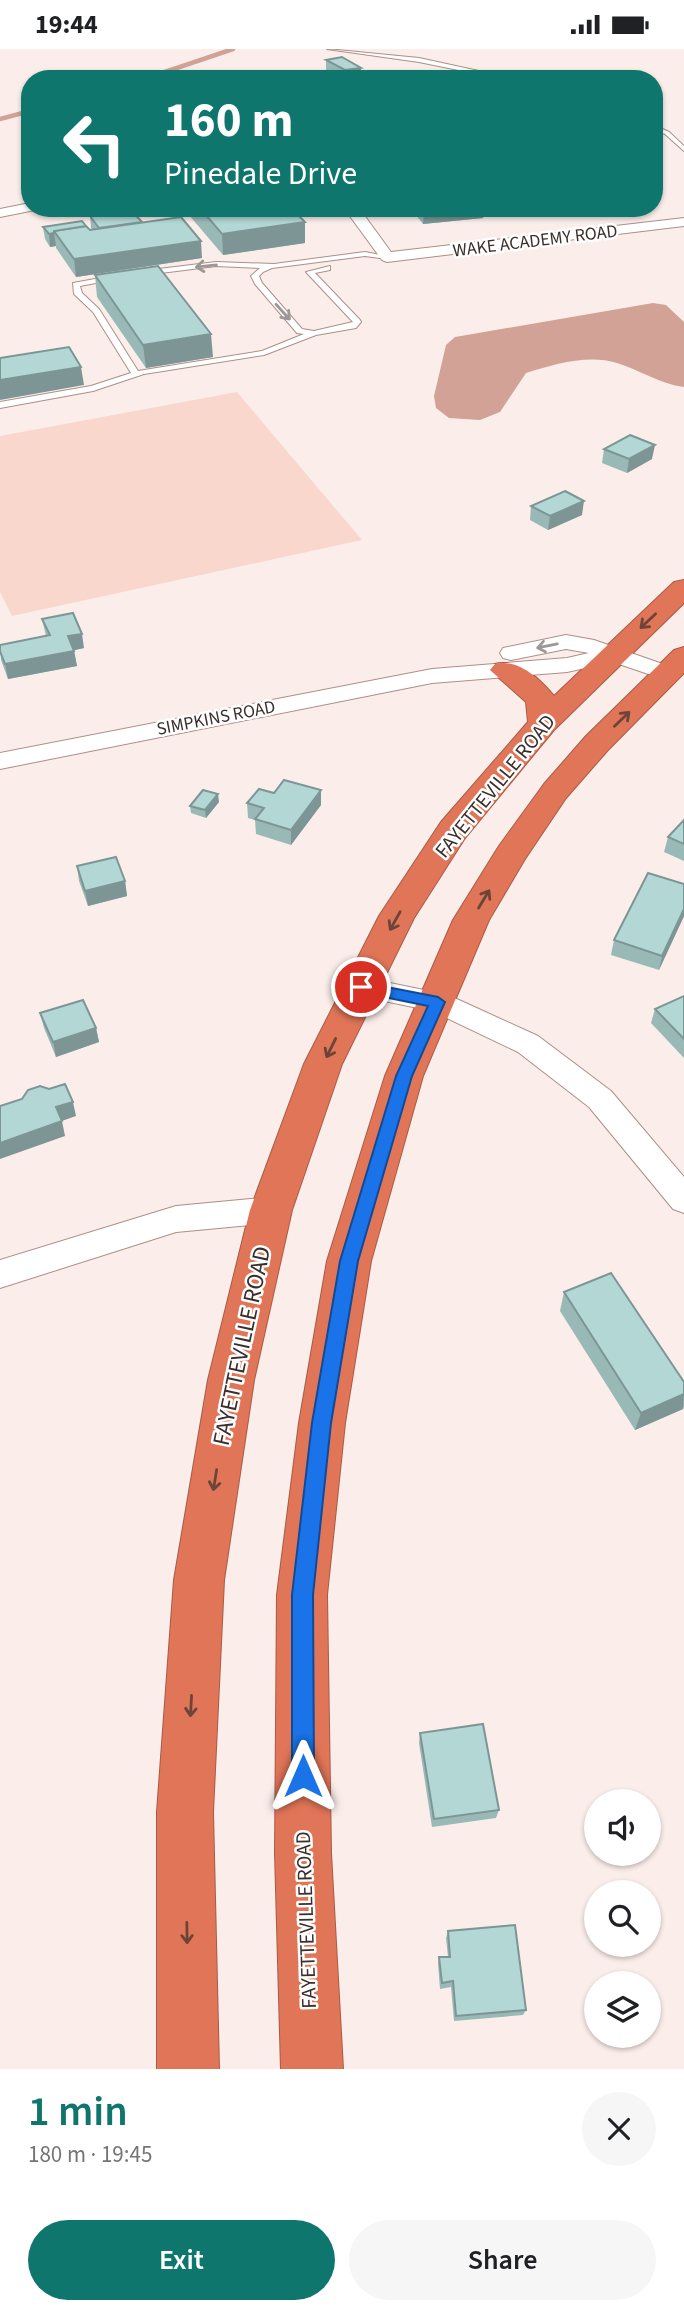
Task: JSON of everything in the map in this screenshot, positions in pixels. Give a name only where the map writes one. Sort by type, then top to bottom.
[{"type":"highway","name":"FAYETTEVILLE ROAD","points":[[188,2069],[185,1812],[199,1580],[231,1380],[271,1210],[323,1064],[397,916],[453,830],[543,723],[684,588]]},
{"type":"highway","name":"FAYETTEVILLE ROAD","points":[[312,2069],[303,1853],[302,1595],[322,1423],[349,1261],[404,1076],[471,920],[511,854],[563,781],[675,664]]},
{"type":"highway","points":[[505,670],[541,700],[543,723]]},
{"type":"street","points":[[0,213],[21,209]]},
{"type":"street","points":[[357,217],[383,256]]},
{"type":"street","name":"WAKE ACADEMY ROAD","points":[[383,256],[420,255],[684,222]]},
{"type":"street","name":"SIMPKINS ROAD","points":[[432,676],[473,660],[566,642],[613,655],[675,664]]},
{"type":"street","name":"SIMPKINS ROAD","points":[[0,761],[432,676],[567,664],[613,655]]},
{"type":"street","points":[[361,987],[438,1002],[528,1044],[600,1099],[684,1200]]},
{"type":"street","name":"FAYETTEVILLE ROAD","points":[[0,1274],[176,1219],[271,1210]]},
{"type":"lane","points":[[330,49],[419,60],[467,70]]},
{"type":"lane","points":[[663,131],[684,149]]},
{"type":"lane","points":[[141,274],[216,264],[274,266],[365,254],[383,256]]},
{"type":"lane","points":[[0,405],[93,388],[136,374],[264,353],[314,333],[354,326],[357,322],[310,272],[372,261],[383,256]]},
{"type":"lane","points":[[274,266],[261,270],[255,276],[259,284],[300,331],[314,333]]},
{"type":"lane","points":[[129,275],[76,285],[78,294],[96,311],[136,374]]},
{"type":"shaded area","points":[[653,303],[666,305],[684,322],[684,387],[606,360],[583,360],[526,373],[500,412],[480,420],[449,418],[436,408],[434,396],[446,345],[455,337]]},
{"type":"shaded area","points":[[237,392],[362,540],[12,616],[0,592],[0,436]]},
{"type":"building","points":[[342,57],[361,68],[345,70],[326,60]]},
{"type":"building","points":[[91,217],[137,217],[142,222],[99,228]]},
{"type":"building","points":[[181,217],[201,241],[74,259],[54,231],[86,226],[90,230]]},
{"type":"building","points":[[208,217],[300,217],[305,222],[222,234]]},
{"type":"building","points":[[82,221],[86,226],[49,234],[43,227]]},
{"type":"building","points":[[158,266],[211,334],[143,345],[95,275]]},
{"type":"building","points":[[69,347],[81,367],[0,380],[0,358]]},
{"type":"building","points":[[630,435],[655,445],[629,459],[604,449]]},
{"type":"building","points":[[565,491],[584,501],[550,516],[531,506]]},
{"type":"building","points":[[73,613],[82,634],[68,636],[74,651],[5,664],[0,645],[50,635],[42,619]]},
{"type":"building","points":[[284,780],[321,790],[291,830],[255,819],[264,808],[247,803],[259,789],[274,793]]},
{"type":"building","points":[[203,790],[218,794],[205,810],[190,806]]},
{"type":"building","points":[[684,820],[684,844],[668,837]]},
{"type":"building","points":[[116,857],[125,881],[85,891],[77,866]]},
{"type":"building","points":[[648,873],[684,884],[684,909],[662,956],[614,940]]},
{"type":"building","points":[[684,996],[684,1039],[655,1009]]},
{"type":"building","points":[[83,1000],[96,1028],[53,1042],[40,1013]]},
{"type":"building","points":[[65,1084],[73,1102],[56,1107],[62,1121],[0,1143],[0,1106],[22,1099],[28,1090],[40,1086],[49,1089]]},
{"type":"building","points":[[611,1273],[684,1382],[684,1394],[641,1413],[564,1292]]},
{"type":"building","points":[[483,1724],[499,1810],[434,1819],[420,1733]]},
{"type":"building","points":[[515,1925],[526,2010],[456,2016],[453,1981],[442,1983],[439,1957],[450,1957],[448,1931]]},
{"type":"waterway","points":[[171,70],[233,49]]},
{"type":"waterway","points":[[0,119],[21,113]]},
{"type":"route","points":[[303,1776],[302,1595],[322,1423],[349,1261],[404,1076],[438,1002],[361,987]]}]
